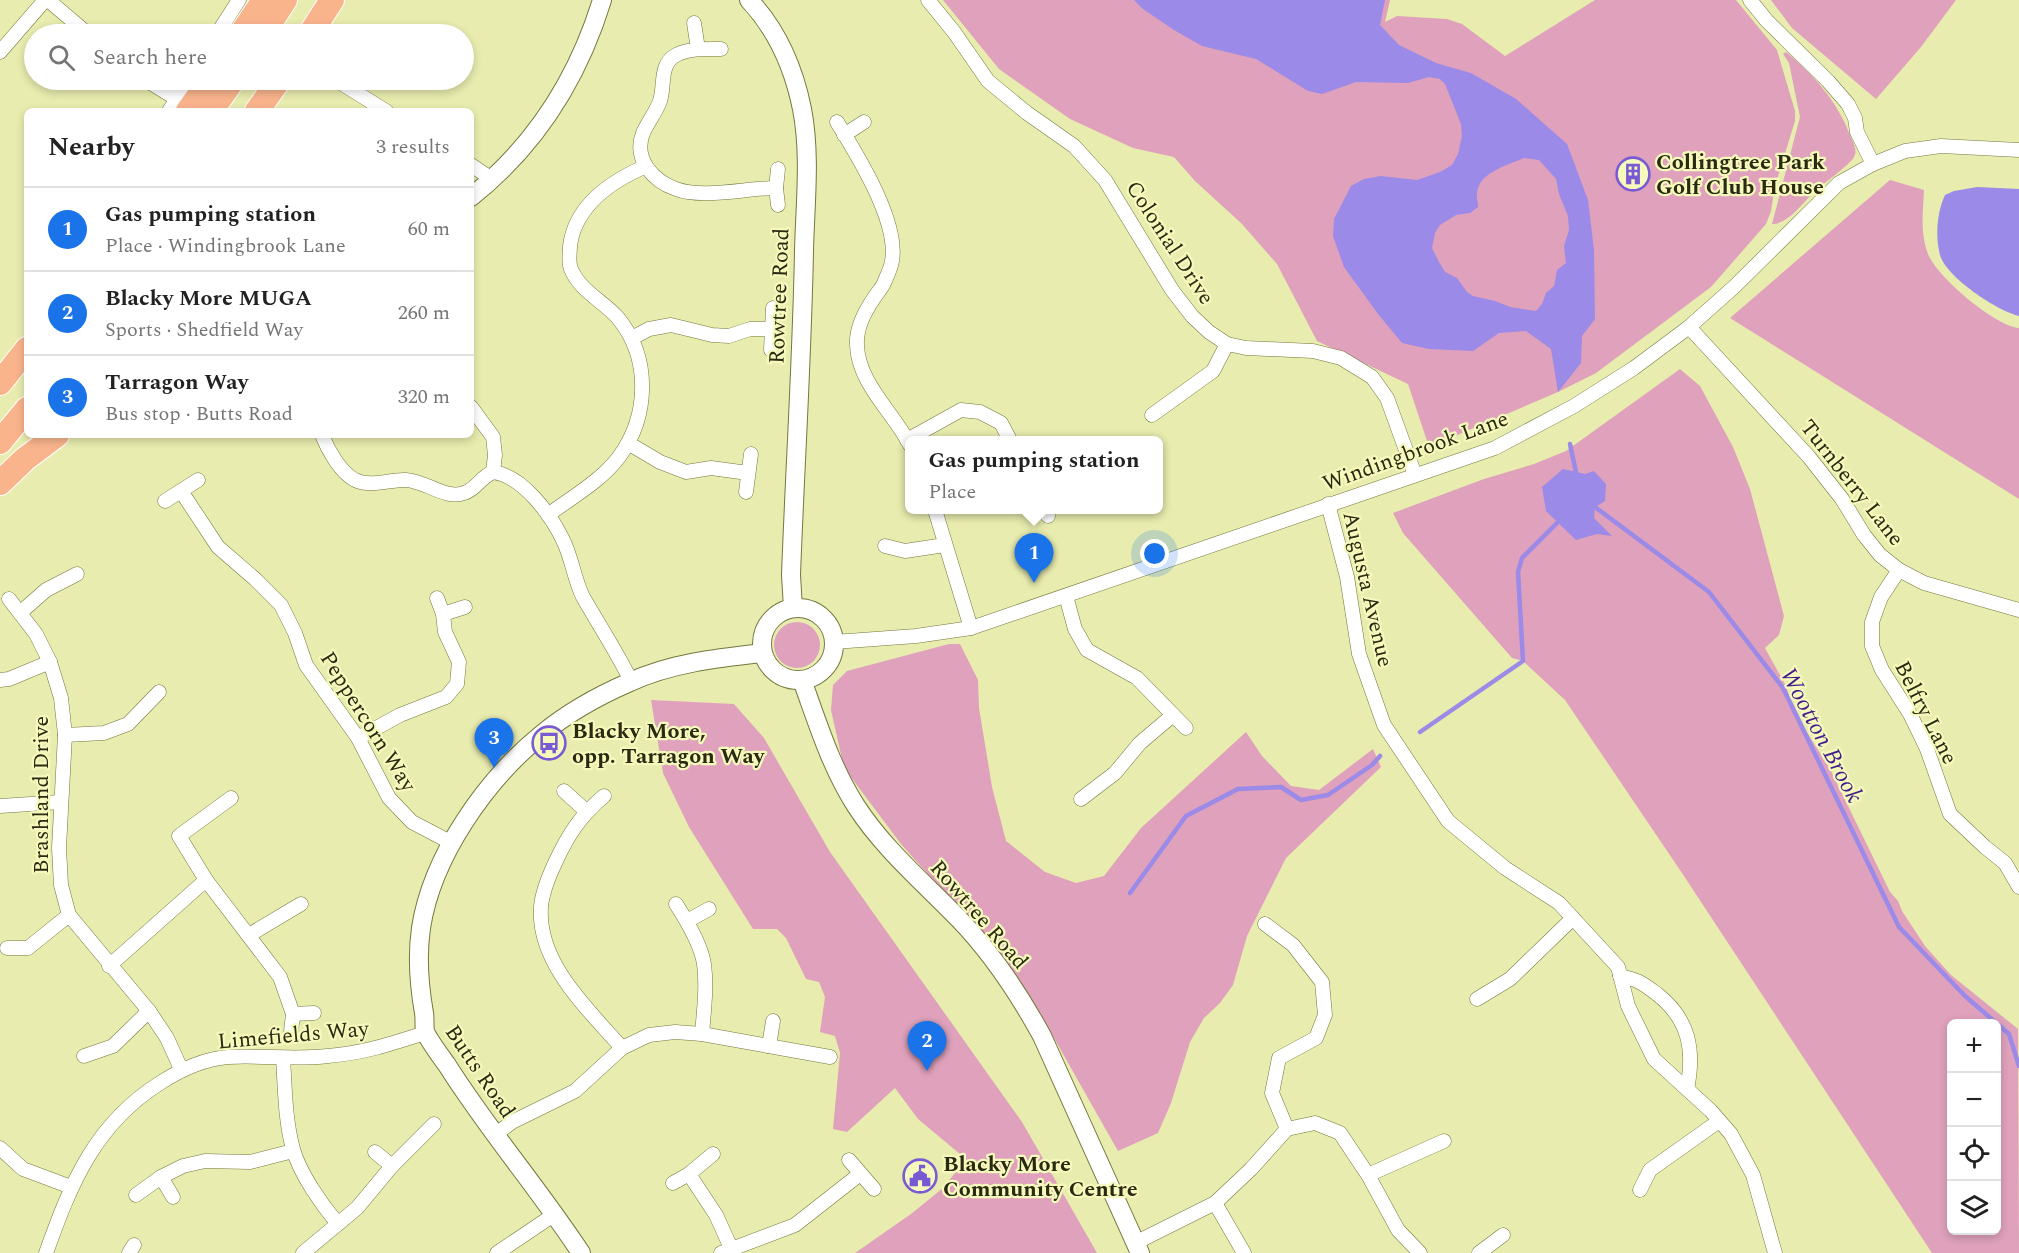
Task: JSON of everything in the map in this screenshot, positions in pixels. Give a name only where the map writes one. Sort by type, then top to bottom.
[{"type":"highway","points":[[248,24],[264,0]]},
{"type":"highway","points":[[269,24],[285,0]]},
{"type":"highway","points":[[316,24],[332,0]]},
{"type":"highway","points":[[178,107],[198,90]]},
{"type":"highway","points":[[212,108],[226,90]]},
{"type":"highway","points":[[259,108],[272,90]]},
{"type":"highway","points":[[0,382],[24,353]]},
{"type":"highway","points":[[0,442],[24,413]]},
{"type":"highway","points":[[0,483],[53,438]]},
{"type":"street","points":[[25,24],[47,0],[76,24]]},
{"type":"street","points":[[223,24],[239,0]]},
{"type":"street","points":[[474,195],[525,146],[551,110],[576,69],[602,0]]},
{"type":"street","points":[[596,20],[612,0]]},
{"type":"street","name":"Rowtree Road","points":[[749,0],[777,36],[793,75],[802,110],[806,149],[803,303],[791,575],[793,608]]},
{"type":"street","name":"Colonial Drive","points":[[928,0],[954,32],[988,81],[1027,114],[1074,146],[1105,180],[1172,290],[1192,316],[1209,332],[1227,344],[1246,348],[1313,351],[1341,358],[1372,377],[1388,398],[1415,475]]},
{"type":"street","points":[[1750,0],[1767,21],[1848,104],[1855,118],[1857,132],[1873,164]]},
{"type":"street","points":[[694,23],[698,49]]},
{"type":"street","points":[[0,52],[24,25]]},
{"type":"street","points":[[721,49],[698,49],[675,55],[667,63],[660,99],[643,134],[640,150],[644,167],[676,189],[700,193],[776,188]]},
{"type":"street","points":[[158,90],[178,107],[185,90]]},
{"type":"street","points":[[352,90],[381,108]]},
{"type":"street","points":[[837,122],[866,172],[891,238],[892,260],[884,285],[872,300],[858,328],[857,344],[861,370],[905,437]]},
{"type":"street","points":[[844,135],[864,122]]},
{"type":"street","name":"Windingbrook Lane","points":[[834,642],[916,636],[971,627],[1496,448],[1555,417],[1634,368],[1689,327],[1734,287],[1839,183],[1873,164],[1905,151],[1941,146],[2019,150]]},
{"type":"street","points":[[474,167],[492,179]]},
{"type":"street","points":[[548,514],[594,482],[619,457],[636,424],[641,405],[643,379],[639,357],[632,338],[617,317],[579,282],[570,267],[570,254],[572,238],[581,216],[598,194],[618,179],[644,167]]},
{"type":"street","points":[[778,169],[776,188],[778,205]]},
{"type":"street","points":[[771,350],[773,308]]},
{"type":"street","points":[[632,338],[649,329],[671,325],[712,335],[729,336],[750,329],[772,329]]},
{"type":"street","name":"Turnberry Lane","points":[[1689,327],[1809,457],[1842,499],[1864,535],[1880,555],[1899,570],[1934,586],[2019,610]]},
{"type":"street","points":[[1152,415],[1213,371],[1227,344]]},
{"type":"street","points":[[918,436],[961,410],[980,412],[1001,423],[1008,436]]},
{"type":"street","points":[[474,411],[493,436],[495,455],[493,472]]},
{"type":"street","points":[[323,438],[342,468],[355,480],[375,483],[406,480],[428,484],[446,494],[462,494],[474,488],[482,476],[493,472],[509,477],[530,493],[548,514],[564,542],[582,594],[617,652],[631,681]]},
{"type":"street","points":[[628,443],[660,462],[686,472],[711,468],[748,473]]},
{"type":"street","points":[[746,492],[751,454]]},
{"type":"street","points":[[165,501],[198,480]]},
{"type":"street","name":"Peppercorn Way","points":[[181,491],[218,546],[281,605],[295,633],[306,665],[358,738],[389,798],[412,822],[452,843]]},
{"type":"street","name":"Augusta Avenue","points":[[1328,504],[1347,578],[1359,654],[1384,725],[1448,821],[1505,868],[1558,903],[1618,967],[1628,1006],[1654,1059],[1731,1134],[1753,1175],[1775,1253]]},
{"type":"street","points":[[936,514],[971,627]]},
{"type":"street","points":[[885,546],[905,551],[945,545]]},
{"type":"street","name":"Belfry Lane","points":[[1899,570],[1881,597],[1872,622],[1872,646],[1882,670],[1910,714],[1927,749],[1950,814],[2005,863],[2019,887]]},
{"type":"street","points":[[21,612],[46,590],[76,574]]},
{"type":"street","points":[[1066,596],[1075,629],[1087,650],[1137,678],[1186,728]]},
{"type":"street","points":[[358,738],[400,715],[446,697],[457,684],[459,662],[445,632],[443,614],[437,598]]},
{"type":"street","name":"Brashland Drive","points":[[9,599],[36,634],[50,662],[61,698],[64,735],[59,849],[61,885],[69,915],[109,966],[149,1011],[167,1038],[181,1069]]},
{"type":"street","points":[[443,614],[465,607]]},
{"type":"street","points":[[793,608],[806,609],[823,618],[828,624],[834,642],[832,656],[827,666],[816,676],[802,680],[782,677],[772,670],[762,653],[763,631],[768,622],[781,612],[793,608]]},
{"type":"street","name":"Butts Road","points":[[581,1253],[555,1214],[462,1089],[426,1033],[420,994],[418,953],[422,925],[433,883],[452,843],[472,810],[500,775],[541,735],[594,700],[651,673],[699,662],[762,653]]},
{"type":"street","points":[[0,680],[9,679],[50,662]]},
{"type":"street","name":"Rowtree Road","points":[[802,680],[831,762],[857,807],[888,847],[959,919],[991,957],[1028,1011],[1042,1036],[1138,1248]]},
{"type":"street","points":[[64,735],[104,734],[128,724],[159,692]]},
{"type":"street","points":[[1081,799],[1115,773],[1140,743],[1173,715]]},
{"type":"street","points":[[564,791],[586,811]]},
{"type":"street","points":[[604,796],[586,811],[565,841],[550,872],[542,901],[541,916],[548,947],[565,980],[622,1048]]},
{"type":"street","points":[[231,798],[179,836],[206,880],[280,977],[293,1014],[291,1032]]},
{"type":"street","points":[[0,806],[61,802]]},
{"type":"street","points":[[109,966],[206,880]]},
{"type":"street","points":[[249,935],[301,904]]},
{"type":"street","points":[[676,904],[687,921],[704,961],[706,987],[702,1034]]},
{"type":"street","points":[[687,921],[709,909]]},
{"type":"street","points":[[7,948],[28,948],[69,915]]},
{"type":"street","points":[[1477,999],[1510,979],[1573,918]]},
{"type":"street","points":[[1265,924],[1293,945],[1322,982],[1325,1015],[1316,1038],[1279,1058],[1272,1093],[1287,1129]]},
{"type":"street","points":[[1620,976],[1638,980],[1682,1018],[1691,1051],[1687,1089]]},
{"type":"street","points":[[84,1056],[112,1046],[149,1011]]},
{"type":"street","points":[[293,1014],[314,1013]]},
{"type":"street","points":[[769,1046],[773,1021]]},
{"type":"street","points":[[496,1134],[512,1122],[575,1090],[622,1048],[649,1035],[675,1032],[702,1034],[830,1057]]},
{"type":"street","name":"Limefields Way","points":[[46,1253],[71,1187],[88,1154],[106,1129],[139,1096],[181,1069],[226,1058],[327,1056],[376,1049],[426,1033]]},
{"type":"street","points":[[283,1058],[293,1151],[318,1200],[338,1224]]},
{"type":"street","points":[[1640,1190],[1650,1170],[1719,1121]]},
{"type":"street","points":[[1138,1248],[1215,1203],[1251,1169],[1287,1129],[1315,1123],[1340,1133],[1368,1175],[1398,1230],[1420,1253]]},
{"type":"street","points":[[303,1253],[357,1208],[392,1167],[434,1125]]},
{"type":"street","points":[[1368,1175],[1444,1141]]},
{"type":"street","points":[[0,1148],[22,1169],[71,1187]]},
{"type":"street","points":[[136,1195],[161,1177],[183,1166],[204,1161],[250,1162],[293,1151]]},
{"type":"street","points":[[375,1152],[392,1167]]},
{"type":"street","points":[[673,1183],[713,1154]]},
{"type":"street","points":[[849,1160],[874,1189]]},
{"type":"street","points":[[688,1174],[716,1215],[726,1251],[795,1225],[860,1174]]},
{"type":"street","points":[[161,1177],[173,1197]]},
{"type":"street","points":[[1215,1203],[1244,1253]]},
{"type":"street","points":[[497,1253],[555,1214]]},
{"type":"street","points":[[1479,1253],[1503,1235]]},
{"type":"shaded area","points":[[943,0],[1390,0],[1385,22],[1397,16],[1447,19],[1462,24],[1505,56],[1595,0],[1736,0],[1777,50],[1795,111],[1795,121],[1766,224],[1711,287],[1596,373],[1558,392],[1429,447],[1408,384],[1317,341],[1277,264],[1241,223],[1195,181],[1174,157],[1133,148],[1070,119],[999,69]]},
{"type":"shaded area","points":[[1134,0],[1385,0],[1380,25],[1399,45],[1436,63],[1471,73],[1516,99],[1567,144],[1588,200],[1594,250],[1595,319],[1582,336],[1581,363],[1558,392],[1551,349],[1526,331],[1499,333],[1473,351],[1429,349],[1402,343],[1344,267],[1333,236],[1334,219],[1351,186],[1364,179],[1381,176],[1417,180],[1452,165],[1458,154],[1462,136],[1461,124],[1445,84],[1440,79],[1429,77],[1408,83],[1356,82],[1322,94],[1308,91],[1256,59],[1202,46],[1143,9]],"holes":[[[1524,158],[1539,160],[1556,179],[1568,216],[1569,230],[1564,246],[1566,263],[1557,270],[1554,286],[1546,293],[1542,304],[1536,311],[1510,307],[1473,296],[1467,292],[1457,278],[1445,272],[1432,248],[1435,233],[1440,225],[1456,215],[1470,213],[1478,207],[1479,185],[1489,174]]]},
{"type":"shaded area","points":[[1771,0],[1956,0],[1921,47],[1876,99],[1792,28]]},
{"type":"shaded area","points":[[1786,52],[1815,79],[1831,100],[1845,123],[1854,143],[1855,152],[1847,165],[1816,190],[1794,213],[1784,221],[1772,224],[1800,117],[1789,63],[1783,54]]},
{"type":"shaded area","points":[[1890,180],[1924,190],[1925,246],[1934,264],[1943,275],[1982,310],[1996,319],[2019,328],[2019,499],[1730,318]]},
{"type":"shaded area","points":[[1977,187],[2019,189],[2019,316],[1998,307],[1962,283],[1944,264],[1940,255],[1938,224],[1945,195]]},
{"type":"shaded area","points":[[1680,369],[1700,386],[1733,447],[1750,489],[1784,616],[1779,635],[1765,648],[1786,686],[1790,699],[1806,731],[1829,767],[1890,892],[1898,901],[1925,946],[1951,975],[2018,1029],[2019,1253],[1932,1253],[1680,870],[1565,700],[1523,661],[1512,658],[1403,533],[1393,513],[1484,479],[1534,464],[1566,451]]},
{"type":"shaded area","points":[[1563,469],[1585,474],[1594,471],[1606,484],[1605,501],[1595,507],[1594,518],[1612,536],[1597,534],[1576,540],[1546,511],[1542,487]]},
{"type":"shaded area","points":[[797,622],[813,629],[820,645],[813,661],[797,668],[781,661],[774,645],[781,629]]},
{"type":"shaded area","points":[[949,644],[960,644],[978,680],[979,708],[992,787],[1006,841],[1045,872],[1076,883],[1104,876],[1141,828],[1246,732],[1262,756],[1291,786],[1319,790],[1373,749],[1381,767],[1286,858],[1247,936],[1233,985],[1220,1003],[1204,1018],[1190,1042],[1171,1103],[1158,1133],[1118,1151],[1029,994],[983,936],[901,844],[844,768],[831,710],[833,685],[847,671]]},
{"type":"shaded area","points":[[651,700],[734,704],[764,738],[830,852],[1022,1122],[1097,1253],[855,1253],[911,1214],[943,1188],[966,1159],[918,1119],[895,1088],[847,1132],[833,1129],[840,1053],[835,1036],[820,1032],[825,997],[819,982],[806,979],[786,938],[777,929],[753,929],[689,827],[663,773]]},
{"type":"waterway","name":"Wootton Brook","points":[[1570,444],[1577,477]]},
{"type":"waterway","name":"Wootton Brook","points":[[1591,504],[1709,592],[1783,688],[1899,927],[1965,996],[2009,1034],[2019,1066]]},
{"type":"waterway","points":[[1420,732],[1523,661],[1518,572],[1522,558],[1558,522]]},
{"type":"waterway","points":[[1130,893],[1186,816],[1238,789],[1281,787],[1301,800],[1328,795],[1372,765],[1380,756]]},
{"type":"place","name":"Collingtree Park Golf Club House","points":[[1633,174]]},
{"type":"place","name":"Gas pumping station","points":[[1034,583]]},
{"type":"place","name":"Blacky More, opp. Tarragon Way","points":[[549,743]]},
{"type":"place","name":"Tarragon Way","points":[[494,768]]},
{"type":"place","name":"Blacky More MUGA","points":[[927,1071]]},
{"type":"place","name":"Blacky More Community Centre","points":[[920,1176]]}]
